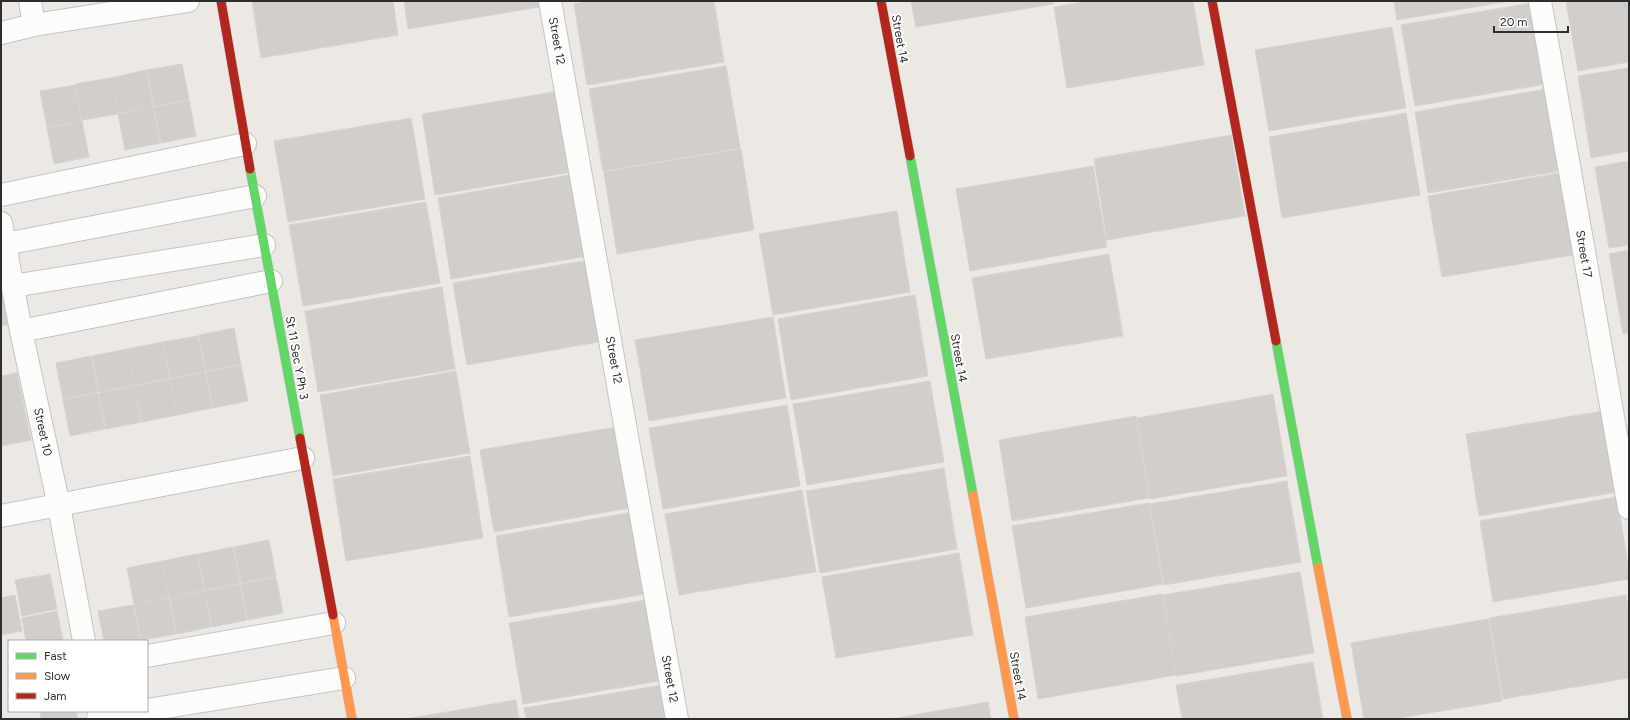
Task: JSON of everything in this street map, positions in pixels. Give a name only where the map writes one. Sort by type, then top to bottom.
[{"type":"street","points":[[30,1],[34,25]]},
{"type":"street","points":[[1,34],[34,25],[188,1]]},
{"type":"street","name":"St 11 Sec Y Ph 3","points":[[221,1],[245,144],[352,719]]},
{"type":"street","name":"Street 12","points":[[550,1],[677,719]]},
{"type":"street","name":"Street 14","points":[[881,1],[1014,719]]},
{"type":"street","points":[[1212,1],[1347,719]]},
{"type":"street","name":"Street 17","points":[[1540,1],[1629,508]]},
{"type":"street","points":[[1,195],[245,144]]},
{"type":"street","points":[[5,244],[255,196]]},
{"type":"street","name":"Street 10","points":[[1,223],[21,331],[59,506],[84,640]]},
{"type":"street","points":[[13,286],[264,244]]},
{"type":"street","points":[[21,331],[271,281]]},
{"type":"street","points":[[1,516],[303,458]]},
{"type":"street","points":[[148,656],[334,623]]},
{"type":"street","points":[[148,710],[344,678]]},
{"type":"street","points":[[97,716],[133,712]]},
{"type":"building","points":[[252,1],[393,1],[398,35],[261,58]]},
{"type":"building","points":[[404,1],[544,1],[545,6],[408,29]]},
{"type":"building","points":[[592,1],[714,1],[724,62],[587,85],[574,4]]},
{"type":"building","points":[[911,1],[1053,1],[1053,4],[916,27]]},
{"type":"building","points":[[1089,1],[1193,1],[1204,65],[1067,88],[1054,7]]},
{"type":"building","points":[[1394,1],[1510,1],[1397,20]]},
{"type":"building","points":[[1566,1],[1629,1],[1629,62],[1578,71]]},
{"type":"building","points":[[1538,2],[1552,83],[1415,106],[1401,25]]},
{"type":"building","points":[[1392,27],[1406,108],[1269,131],[1255,50]]},
{"type":"building","points":[[182,64],[189,99],[154,106],[147,70]]},
{"type":"building","points":[[726,66],[740,148],[603,171],[589,89]]},
{"type":"building","points":[[1629,68],[1629,151],[1591,158],[1578,76]]},
{"type":"building","points":[[146,70],[153,107],[118,113],[111,78]]},
{"type":"building","points":[[111,78],[118,114],[82,120],[75,84]]},
{"type":"building","points":[[75,85],[82,121],[47,127],[40,91]]},
{"type":"building","points":[[1552,88],[1566,170],[1428,193],[1415,112]]},
{"type":"building","points":[[559,91],[572,172],[435,195],[422,114]]},
{"type":"building","points":[[189,100],[196,136],[161,143],[154,107]]},
{"type":"building","points":[[153,107],[160,143],[125,150],[118,114]]},
{"type":"building","points":[[1406,113],[1420,195],[1282,218],[1269,137]]},
{"type":"building","points":[[411,118],[425,199],[288,222],[274,141]]},
{"type":"building","points":[[82,121],[89,157],[54,164],[47,128]]},
{"type":"building","points":[[1231,135],[1245,216],[1107,240],[1094,159]]},
{"type":"building","points":[[741,149],[754,230],[617,254],[604,172]]},
{"type":"building","points":[[1629,161],[1629,245],[1609,248],[1595,167]]},
{"type":"building","points":[[1093,166],[1107,247],[970,271],[956,189]]},
{"type":"building","points":[[1565,172],[1579,254],[1442,277],[1428,196]]},
{"type":"building","points":[[575,174],[588,256],[451,279],[438,198]]},
{"type":"building","points":[[426,202],[440,283],[303,306],[289,225]]},
{"type":"building","points":[[897,211],[910,292],[773,315],[759,234]]},
{"type":"building","points":[[1629,250],[1629,333],[1623,334],[1609,254]]},
{"type":"building","points":[[1109,254],[1123,336],[986,359],[972,278]]},
{"type":"building","points":[[590,260],[604,341],[467,365],[453,283]]},
{"type":"building","points":[[1,271],[12,324],[1,326]]},
{"type":"building","points":[[442,287],[455,369],[318,392],[305,311]]},
{"type":"building","points":[[915,295],[928,376],[791,400],[778,319]]},
{"type":"building","points":[[773,317],[786,398],[649,421],[635,340]]},
{"type":"building","points":[[234,328],[241,364],[206,371],[199,335]]},
{"type":"building","points":[[198,336],[205,371],[170,378],[163,342]]},
{"type":"building","points":[[163,342],[169,378],[134,385],[127,349]]},
{"type":"building","points":[[127,349],[134,385],[99,392],[92,356]]},
{"type":"building","points":[[91,356],[98,392],[63,399],[56,363]]},
{"type":"building","points":[[241,365],[248,401],[213,408],[206,372]]},
{"type":"building","points":[[456,371],[470,453],[333,476],[320,395]]},
{"type":"building","points":[[205,372],[212,408],[177,415],[170,379]]},
{"type":"building","points":[[17,373],[31,440],[1,446],[1,376]]},
{"type":"building","points":[[170,379],[177,415],[142,422],[134,386]]},
{"type":"building","points":[[930,381],[944,462],[807,485],[793,404]]},
{"type":"building","points":[[134,386],[141,422],[106,429],[99,393]]},
{"type":"building","points":[[98,393],[105,429],[70,436],[63,400]]},
{"type":"building","points":[[1273,394],[1287,476],[1150,499],[1137,418]]},
{"type":"building","points":[[787,405],[800,486],[663,509],[649,428]]},
{"type":"building","points":[[1603,411],[1617,492],[1479,516],[1466,434]]},
{"type":"building","points":[[1136,416],[1149,498],[1012,521],[999,440]]},
{"type":"building","points":[[617,427],[630,508],[494,532],[480,450]]},
{"type":"building","points":[[470,456],[483,538],[346,561],[333,479]]},
{"type":"building","points":[[944,468],[957,549],[820,573],[806,491]]},
{"type":"building","points":[[1287,481],[1301,562],[1164,585],[1150,504]]},
{"type":"building","points":[[802,490],[816,572],[679,595],[665,514]]},
{"type":"building","points":[[1617,497],[1629,579],[1493,602],[1480,521]]},
{"type":"building","points":[[1149,503],[1163,584],[1026,608],[1012,526]]},
{"type":"building","points":[[633,512],[646,594],[509,617],[496,536]]},
{"type":"building","points":[[269,540],[276,576],[241,583],[234,547]]},
{"type":"building","points":[[233,547],[240,583],[205,590],[198,554]]},
{"type":"building","points":[[959,553],[973,635],[836,658],[822,577]]},
{"type":"building","points":[[197,554],[204,590],[169,597],[162,561]]},
{"type":"building","points":[[162,561],[169,597],[134,604],[127,568]]},
{"type":"building","points":[[1300,572],[1314,653],[1176,676],[1163,595]]},
{"type":"building","points":[[50,574],[57,609],[22,616],[15,580]]},
{"type":"building","points":[[276,577],[283,613],[248,620],[241,584]]},
{"type":"building","points":[[240,584],[247,620],[212,627],[205,591]]},
{"type":"building","points":[[205,591],[211,627],[177,634],[170,597]]},
{"type":"building","points":[[1162,594],[1176,675],[1038,699],[1025,617]]},
{"type":"building","points":[[15,595],[22,631],[1,635],[1,598]]},
{"type":"building","points":[[1626,595],[1629,612],[1629,678],[1503,699],[1489,618]]},
{"type":"building","points":[[169,598],[176,634],[141,640],[134,604]]},
{"type":"building","points":[[646,600],[659,681],[523,704],[509,623]]},
{"type":"building","points":[[133,605],[140,640],[104,640],[98,611]]},
{"type":"building","points":[[57,611],[63,640],[26,640],[22,618]]},
{"type":"building","points":[[1488,619],[1502,701],[1393,719],[1364,719],[1351,643]]},
{"type":"building","points":[[1313,662],[1323,719],[1182,719],[1176,685]]},
{"type":"building","points":[[662,685],[667,719],[526,719],[524,708]]},
{"type":"building","points":[[516,700],[519,719],[406,719]]},
{"type":"building","points":[[988,702],[991,719],[891,719]]},
{"type":"building","points":[[40,712],[76,712],[78,719],[41,719]]},
{"type":"traffic: fast","points":[[910,156],[973,495]]},
{"type":"traffic: fast","points":[[250,169],[300,438]]},
{"type":"traffic: fast","points":[[1276,341],[1318,567]]},
{"type":"traffic: slow","points":[[973,495],[1014,719]]},
{"type":"traffic: slow","points":[[1318,567],[1347,719]]},
{"type":"traffic: slow","points":[[333,615],[352,719]]},
{"type":"traffic: jam","points":[[221,1],[250,169]]},
{"type":"traffic: jam","points":[[881,1],[910,156]]},
{"type":"traffic: jam","points":[[1212,1],[1276,341]]},
{"type":"traffic: jam","points":[[300,438],[333,615]]}]
